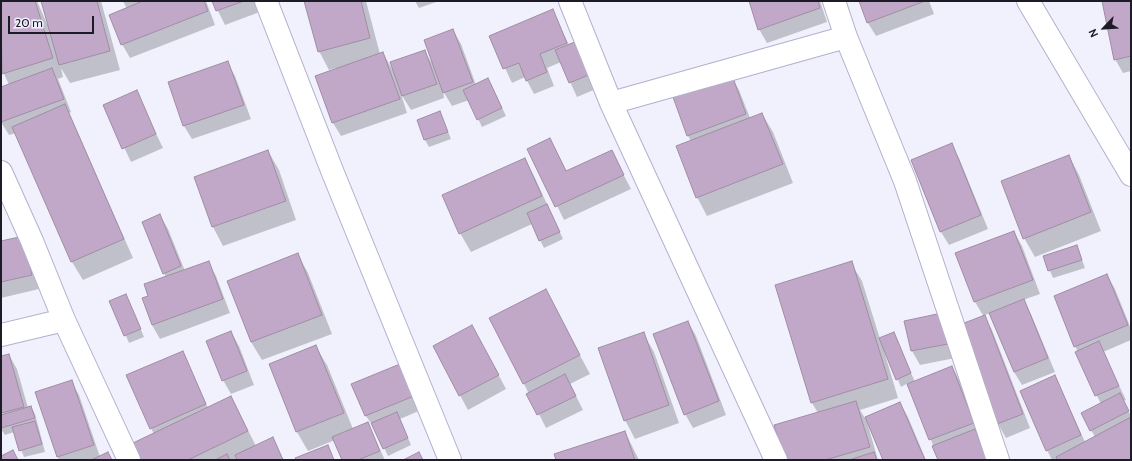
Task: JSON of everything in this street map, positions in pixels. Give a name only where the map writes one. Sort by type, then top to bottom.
[{"type":"street","points":[[266,1],[333,173],[450,460]]},
{"type":"street","points":[[570,1],[611,102],[776,460]]},
{"type":"street","points":[[834,1],[846,37],[905,181],[998,460]]},
{"type":"street","points":[[1028,1],[1131,175]]},
{"type":"street","points":[[611,102],[846,37]]},
{"type":"street","points":[[1,172],[32,241],[64,320],[129,460]]},
{"type":"street","points":[[1,335],[64,320]]},
{"type":"building","points":[[1,1],[35,1],[53,58],[2,74]]},
{"type":"building","points":[[41,1],[97,1],[110,51],[59,65]]},
{"type":"building","points":[[143,1],[204,1],[208,11],[121,45],[109,15]]},
{"type":"building","points":[[212,1],[244,1],[216,11]]},
{"type":"building","points":[[304,1],[361,1],[370,38],[318,52]]},
{"type":"building","points":[[749,1],[818,1],[820,8],[758,30]]},
{"type":"building","points":[[859,1],[925,1],[867,23]]},
{"type":"building","points":[[1102,1],[1131,1],[1131,56],[1114,60]]},
{"type":"building","points":[[553,9],[567,43],[540,54],[547,72],[526,81],[519,63],[503,69],[489,36]]},
{"type":"building","points":[[453,29],[473,82],[443,93],[424,40]]},
{"type":"building","points":[[582,39],[596,72],[569,83],[555,50]]},
{"type":"building","points":[[425,50],[437,84],[402,96],[390,62]]},
{"type":"building","points":[[383,52],[400,99],[332,123],[315,76]]},
{"type":"building","points":[[228,61],[244,105],[183,126],[168,82]]},
{"type":"building","points":[[52,68],[64,99],[1,122],[1,87]]},
{"type":"building","points":[[732,75],[746,114],[687,136],[673,97]]},
{"type":"building","points":[[488,78],[502,108],[477,120],[463,90]]},
{"type":"building","points":[[137,90],[156,134],[122,149],[103,105]]},
{"type":"building","points":[[65,104],[124,239],[71,262],[12,127]]},
{"type":"building","points":[[440,111],[448,132],[424,140],[417,120]]},
{"type":"building","points":[[762,113],[783,164],[696,198],[676,146]]},
{"type":"building","points":[[550,138],[566,171],[612,150],[624,175],[555,207],[527,149]]},
{"type":"building","points":[[952,143],[981,215],[940,232],[911,160]]},
{"type":"building","points":[[268,150],[286,201],[212,227],[194,177]]},
{"type":"building","points":[[1069,155],[1091,212],[1023,239],[1001,181]]},
{"type":"building","points":[[525,158],[542,196],[459,234],[442,195]]},
{"type":"building","points":[[547,204],[560,232],[539,241],[527,213]]},
{"type":"building","points":[[160,214],[181,266],[163,274],[142,222]]},
{"type":"building","points":[[1014,231],[1033,280],[974,302],[955,253]]},
{"type":"building","points":[[24,236],[32,275],[1,282],[1,241]]},
{"type":"building","points":[[1077,245],[1082,260],[1048,271],[1043,256]]},
{"type":"building","points":[[298,253],[322,315],[251,342],[227,281]]},
{"type":"building","points":[[209,261],[223,299],[152,325],[142,298],[148,296],[144,284]]},
{"type":"building","points":[[852,261],[888,379],[811,403],[775,285]]},
{"type":"building","points":[[1107,274],[1128,325],[1074,347],[1054,296]]},
{"type":"building","points":[[546,289],[580,355],[523,384],[489,318]]},
{"type":"building","points":[[126,294],[141,329],[124,336],[109,301]]},
{"type":"building","points":[[1024,299],[1048,358],[1014,372],[989,313]]},
{"type":"building","points":[[942,313],[948,344],[911,351],[904,321]]},
{"type":"building","points":[[985,315],[1023,414],[997,424],[959,325]]},
{"type":"building","points":[[688,321],[719,401],[684,415],[653,334]]},
{"type":"building","points":[[472,325],[499,375],[459,396],[433,346]]},
{"type":"building","points":[[231,331],[247,371],[222,381],[206,341]]},
{"type":"building","points":[[644,332],[669,405],[624,421],[598,348]]},
{"type":"building","points":[[894,332],[911,373],[896,380],[879,338]]},
{"type":"building","points":[[1099,341],[1119,386],[1095,396],[1075,352]]},
{"type":"building","points":[[316,345],[344,413],[296,432],[269,364]]},
{"type":"building","points":[[183,351],[206,404],[150,429],[126,375]]},
{"type":"building","points":[[9,354],[24,407],[1,413],[1,356]]},
{"type":"building","points":[[400,364],[414,396],[365,416],[351,384]]},
{"type":"building","points":[[952,366],[974,423],[929,440],[907,384]]},
{"type":"building","points":[[565,374],[576,396],[537,415],[526,394]]},
{"type":"building","points":[[1055,375],[1081,435],[1046,451],[1020,391]]},
{"type":"building","points":[[72,380],[94,445],[57,457],[35,392]]},
{"type":"building","points":[[1120,393],[1129,411],[1090,431],[1081,413]]},
{"type":"building","points":[[231,396],[248,431],[188,460],[141,460],[133,443]]},
{"type":"building","points":[[856,401],[870,447],[825,460],[785,460],[774,425]]},
{"type":"building","points":[[900,402],[925,460],[883,460],[865,417]]},
{"type":"building","points":[[31,406],[35,418],[1,428],[1,415]]},
{"type":"building","points":[[397,412],[408,438],[383,449],[371,423]]},
{"type":"building","points":[[1131,417],[1131,460],[1057,460],[1056,457]]},
{"type":"building","points":[[35,421],[42,444],[19,451],[12,427]]},
{"type":"building","points":[[368,422],[380,451],[358,460],[342,460],[332,437]]},
{"type":"building","points":[[975,429],[987,460],[938,460],[932,446]]},
{"type":"building","points":[[625,431],[635,460],[556,460],[554,454]]},
{"type":"building","points":[[273,437],[283,460],[237,460],[235,455]]},
{"type":"building","points":[[328,445],[334,460],[296,460],[295,458]]},
{"type":"building","points":[[13,450],[18,460],[1,460],[1,456]]},
{"type":"building","points":[[108,452],[112,460],[91,460]]},
{"type":"building","points":[[419,452],[423,460],[403,460]]},
{"type":"building","points":[[874,452],[877,460],[849,460]]},
{"type":"building","points":[[227,454],[230,460],[215,460]]}]
